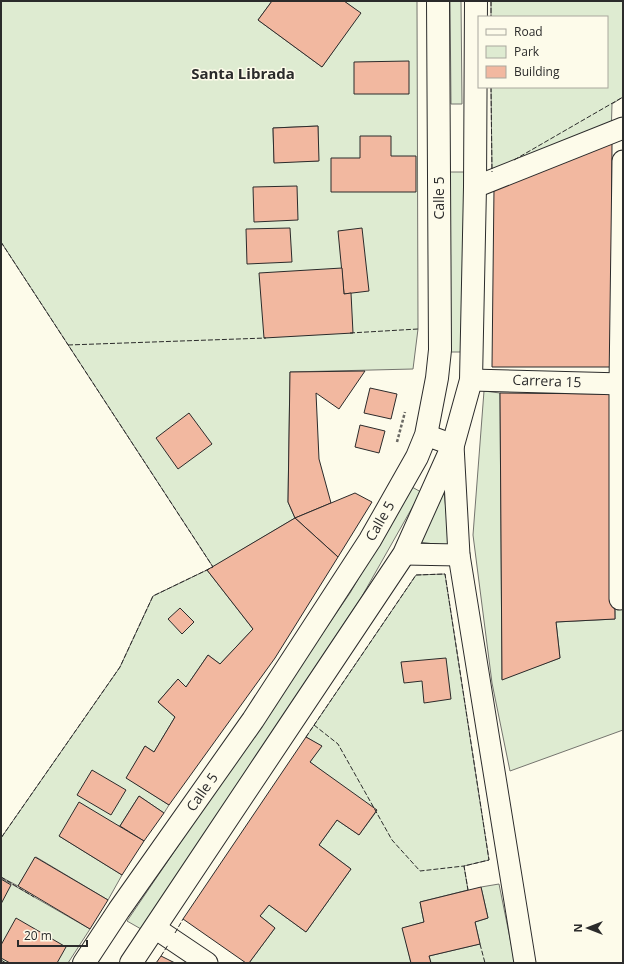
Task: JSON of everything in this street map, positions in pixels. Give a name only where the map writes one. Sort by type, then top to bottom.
[{"type":"main road","name":"Calle 5","points":[[84,963],[119,910],[253,720],[370,540],[426,435],[437,378],[440,350],[438,1]]},
{"type":"main road","points":[[131,963],[404,554],[453,445],[471,380],[475,186],[476,1]]},
{"type":"street","points":[[475,186],[623,128]]},
{"type":"street","points":[[620,599],[623,161]]},
{"type":"street","name":"Carrera 15","points":[[471,380],[622,384]]},
{"type":"street","points":[[426,435],[453,445],[459,555],[525,963]]},
{"type":"street","points":[[404,554],[459,555]]},
{"type":"street","points":[[155,928],[207,963]]},
{"type":"path","points":[[396,444],[406,408]]},
{"type":"green space","points":[[1,1],[272,1],[258,20],[322,67],[360,13],[344,1],[417,1],[418,329],[413,369],[290,372],[288,502],[295,518],[213,567],[1,242]],"holes":[[[318,126],[318,161],[274,162],[273,128]]]},
{"type":"green space","points":[[450,1],[461,1],[462,104],[451,104]]},
{"type":"green space","points":[[491,1],[623,1],[623,97],[612,104],[611,140],[492,173],[491,88],[608,88],[608,16],[491,16]]},
{"type":"green space","points":[[449,172],[464,172],[462,352],[449,352]]},
{"type":"green space","points":[[484,391],[500,393],[502,679],[560,658],[556,622],[615,619],[615,605],[623,604],[623,730],[510,771],[492,683],[473,535]]},
{"type":"green space","points":[[412,487],[421,492],[361,598],[141,929],[127,921],[350,593]]},
{"type":"green space","points":[[444,492],[450,546],[419,542]]},
{"type":"green space","points":[[207,570],[253,629],[220,664],[208,655],[186,687],[178,679],[158,702],[175,717],[154,752],[145,746],[127,778],[169,805],[164,813],[139,796],[120,826],[59,836],[122,875],[108,900],[36,857],[18,886],[1,877],[1,838],[120,667],[153,596]]},
{"type":"green space","points":[[445,574],[489,860],[464,866],[468,890],[420,902],[424,922],[403,928],[411,963],[249,963],[275,928],[260,916],[269,905],[306,932],[351,869],[319,845],[337,820],[359,835],[376,812],[310,762],[321,746],[306,737],[416,575]]},
{"type":"green space","points":[[1,878],[90,929],[68,963],[1,963]]},
{"type":"green space","points":[[499,884],[515,963],[431,963],[429,956],[480,944],[475,922],[488,918],[481,887]]},
{"type":"building","points":[[272,1],[344,1],[361,13],[322,67],[258,20]]},
{"type":"building","points":[[409,61],[409,94],[354,94],[354,62]]},
{"type":"building","points":[[318,126],[319,161],[274,163],[273,128]]},
{"type":"building","points":[[360,136],[391,136],[391,156],[416,156],[416,192],[331,192],[331,158],[360,158]]},
{"type":"building","points":[[612,139],[611,367],[492,367],[494,188]]},
{"type":"building","points":[[297,186],[298,220],[254,222],[253,187]]},
{"type":"building","points":[[290,228],[292,262],[247,264],[246,229]]},
{"type":"building","points":[[362,228],[369,291],[344,294],[338,231]]},
{"type":"building","points":[[342,268],[344,294],[351,293],[353,333],[264,338],[259,273]]},
{"type":"building","points":[[365,371],[339,409],[316,393],[319,459],[331,503],[295,518],[288,502],[290,372]]},
{"type":"building","points":[[370,388],[397,394],[391,419],[364,413]]},
{"type":"building","points":[[500,393],[612,394],[615,619],[556,622],[560,658],[502,680]]},
{"type":"building","points":[[189,413],[212,444],[178,469],[156,438]]},
{"type":"building","points":[[360,425],[385,431],[379,453],[355,447]]},
{"type":"building","points":[[355,493],[372,502],[338,557],[295,518]]},
{"type":"building","points":[[295,518],[338,557],[275,658],[169,805],[126,778],[145,746],[154,752],[175,717],[158,702],[178,679],[186,687],[208,655],[220,664],[253,629],[207,570]]},
{"type":"building","points":[[180,608],[194,622],[182,634],[168,619]]},
{"type":"building","points":[[446,658],[451,699],[424,703],[422,681],[404,683],[401,662]]},
{"type":"building","points":[[306,737],[322,746],[310,762],[377,810],[359,835],[337,820],[319,845],[351,869],[306,932],[269,905],[260,916],[275,928],[249,963],[246,963],[183,919]]},
{"type":"building","points":[[92,770],[126,790],[111,815],[77,795]]},
{"type":"building","points":[[139,796],[164,813],[144,841],[120,826]]},
{"type":"building","points":[[79,802],[144,841],[122,875],[59,836]]},
{"type":"building","points":[[35,857],[108,900],[90,929],[18,886]]},
{"type":"building","points":[[1,879],[11,885],[1,904]]},
{"type":"building","points":[[481,887],[488,918],[475,922],[480,944],[429,956],[431,963],[411,963],[402,928],[424,922],[420,902]]},
{"type":"building","points":[[16,918],[66,947],[57,963],[10,963],[1,958],[1,945]]},
{"type":"building","points":[[161,956],[175,963],[156,963]]},
{"type":"fence","points":[[491,1],[491,16]]},
{"type":"fence","points":[[491,88],[492,172]]},
{"type":"fence","points":[[514,160],[623,97]]},
{"type":"fence","points":[[1,242],[213,567],[153,596],[120,667],[1,838]]},
{"type":"fence","points":[[350,333],[418,329]]},
{"type":"fence","points":[[68,345],[266,338]]},
{"type":"fence","points":[[306,737],[416,575],[445,574],[489,860],[464,866],[468,890]]},
{"type":"fence","points":[[314,725],[338,744],[392,840],[420,871],[464,866]]},
{"type":"fence","points":[[1,877],[34,897]]},
{"type":"fence","points":[[175,933],[183,919]]},
{"type":"fence","points":[[480,944],[485,963]]},
{"type":"fence","points":[[161,956],[168,945]]},
{"type":"fence","points":[[1,960],[6,963]]},
{"type":"district","name":"Santa Librada","points":[[243,74]]}]
